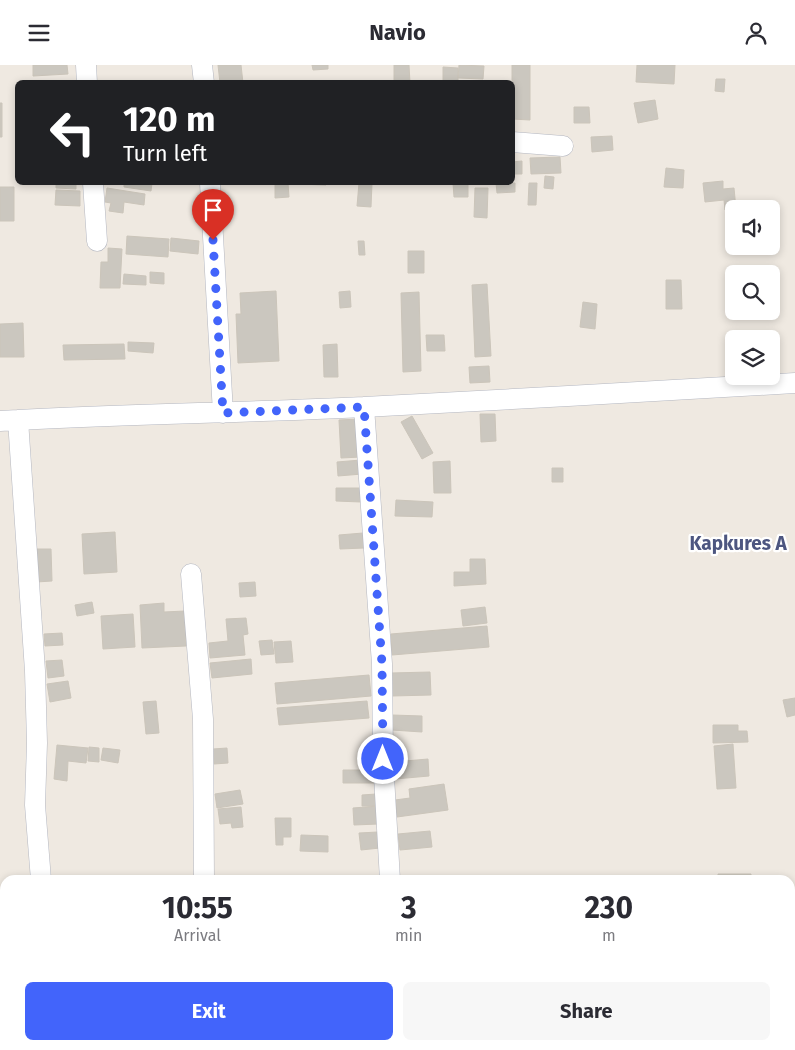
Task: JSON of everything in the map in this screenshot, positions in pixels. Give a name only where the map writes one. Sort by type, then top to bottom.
[{"type":"street","points":[[86,65],[87,80]]},
{"type":"street","points":[[202,65],[204,80]]},
{"type":"street","points":[[515,142],[563,146]]},
{"type":"street","points":[[94,185],[97,241]]},
{"type":"street","points":[[210,185],[223,413]]},
{"type":"street","points":[[41,875],[34,805],[37,743],[34,671],[9,420],[364,407],[795,383]]},
{"type":"street","points":[[364,407],[382,664],[383,759],[390,875]]},
{"type":"street","points":[[192,574],[203,719],[204,875]]},
{"type":"building","points":[[33,65],[67,65],[68,74],[33,76]]},
{"type":"building","points":[[218,65],[241,65],[243,80],[220,80]]},
{"type":"building","points":[[312,65],[328,65],[328,69],[313,70]]},
{"type":"building","points":[[394,65],[409,65],[410,80],[394,80]]},
{"type":"building","points":[[459,65],[484,66],[483,79],[458,78]]},
{"type":"building","points":[[512,65],[530,65],[530,120],[515,119],[515,80],[512,80]]},
{"type":"building","points":[[637,65],[675,65],[674,84],[636,82]]},
{"type":"building","points":[[443,67],[458,68],[458,80],[443,80]]},
{"type":"building","points":[[716,79],[725,79],[724,92],[715,91]]},
{"type":"building","points":[[655,100],[658,119],[638,123],[634,103]]},
{"type":"building","points":[[0,103],[2,103],[2,137],[0,137]]},
{"type":"building","points":[[574,107],[589,107],[590,123],[574,123]]},
{"type":"building","points":[[612,136],[613,150],[592,152],[591,137]]},
{"type":"building","points":[[560,157],[561,173],[531,174],[530,158]]},
{"type":"building","points":[[522,161],[522,174],[515,174],[515,162]]},
{"type":"building","points":[[666,168],[684,170],[683,188],[664,187]]},
{"type":"building","points":[[545,176],[554,177],[553,189],[544,188]]},
{"type":"building","points":[[723,181],[723,189],[734,188],[735,200],[725,200],[725,210],[724,200],[705,202],[703,183]]},
{"type":"building","points":[[529,183],[537,183],[536,205],[528,205]]},
{"type":"building","points":[[56,185],[76,185],[76,189],[56,188]]},
{"type":"building","points":[[124,185],[152,185],[151,191],[124,187]]},
{"type":"building","points":[[275,185],[288,185],[289,197],[275,198]]},
{"type":"building","points":[[359,185],[372,185],[371,207],[357,206]]},
{"type":"building","points":[[453,185],[468,185],[468,197],[454,197]]},
{"type":"building","points":[[496,185],[515,185],[515,192],[497,193]]},
{"type":"building","points":[[0,187],[14,187],[14,221],[0,221]]},
{"type":"building","points":[[107,188],[145,194],[144,205],[124,202],[123,213],[109,211],[111,203],[105,202]]},
{"type":"building","points":[[475,188],[488,188],[487,218],[474,217]]},
{"type":"building","points":[[56,190],[80,191],[80,206],[55,205]]},
{"type":"building","points":[[127,236],[169,239],[168,257],[126,254]]},
{"type":"building","points":[[171,238],[199,241],[198,254],[170,251]]},
{"type":"building","points":[[358,241],[364,241],[365,255],[359,255]]},
{"type":"building","points":[[108,248],[122,249],[120,288],[100,288],[101,262],[108,262]]},
{"type":"building","points":[[408,251],[424,251],[424,273],[408,273]]},
{"type":"building","points":[[150,272],[164,273],[164,284],[150,283]]},
{"type":"building","points":[[124,274],[146,276],[146,285],[123,284]]},
{"type":"building","points":[[666,280],[681,280],[682,309],[666,309]]},
{"type":"building","points":[[487,284],[491,356],[475,357],[472,285]]},
{"type":"building","points":[[276,291],[279,361],[238,363],[236,314],[241,314],[240,293]]},
{"type":"building","points":[[350,291],[351,307],[340,308],[339,292]]},
{"type":"building","points":[[419,292],[421,371],[403,372],[401,293]]},
{"type":"building","points":[[583,302],[597,304],[595,329],[580,327]]},
{"type":"building","points":[[23,323],[24,357],[0,357],[0,324]]},
{"type":"building","points":[[426,335],[444,335],[445,351],[427,351]]},
{"type":"building","points":[[128,342],[154,343],[153,353],[128,351]]},
{"type":"building","points":[[124,344],[125,359],[64,360],[63,345]]},
{"type":"building","points":[[337,344],[338,377],[324,377],[323,345]]},
{"type":"building","points":[[489,366],[490,382],[470,383],[469,367]]},
{"type":"building","points":[[480,414],[495,414],[496,441],[481,442]]},
{"type":"building","points":[[412,416],[433,453],[422,459],[401,422]]},
{"type":"building","points":[[359,419],[361,457],[341,458],[339,420]]},
{"type":"building","points":[[361,460],[362,474],[338,476],[337,462]]},
{"type":"building","points":[[450,461],[451,493],[434,493],[433,462]]},
{"type":"building","points":[[552,468],[563,468],[563,482],[552,482]]},
{"type":"building","points":[[336,488],[361,488],[361,502],[336,501]]},
{"type":"building","points":[[396,500],[433,502],[432,517],[395,516]]},
{"type":"building","points":[[115,532],[117,572],[84,574],[82,534]]},
{"type":"building","points":[[363,533],[364,548],[340,549],[339,535]]},
{"type":"building","points":[[34,549],[51,549],[52,581],[36,582]]},
{"type":"building","points":[[470,559],[485,559],[486,584],[454,586],[454,572],[470,572]]},
{"type":"building","points":[[255,582],[256,596],[240,597],[239,583]]},
{"type":"building","points":[[92,602],[94,613],[77,616],[75,605]]},
{"type":"building","points":[[164,603],[164,612],[185,611],[186,646],[142,648],[140,605]]},
{"type":"building","points":[[485,607],[487,623],[463,626],[461,610]]},
{"type":"building","points":[[133,614],[135,647],[103,649],[101,616]]},
{"type":"building","points":[[246,618],[248,634],[243,635],[245,655],[210,658],[209,643],[228,641],[226,619]]},
{"type":"building","points":[[487,626],[489,647],[392,655],[391,634]]},
{"type":"building","points":[[62,633],[63,645],[45,646],[44,634]]},
{"type":"building","points":[[272,640],[274,654],[261,655],[259,641]]},
{"type":"building","points":[[291,641],[293,662],[276,663],[274,642]]},
{"type":"building","points":[[251,659],[252,674],[212,678],[210,663]]},
{"type":"building","points":[[62,660],[64,676],[48,678],[46,661]]},
{"type":"building","points":[[430,672],[431,695],[392,696],[391,673]]},
{"type":"building","points":[[369,675],[371,696],[277,704],[275,683]]},
{"type":"building","points":[[68,681],[71,698],[50,702],[47,684]]},
{"type":"building","points":[[795,698],[795,715],[787,717],[783,700]]},
{"type":"building","points":[[156,701],[159,733],[146,734],[143,702]]},
{"type":"building","points":[[367,701],[369,718],[279,725],[277,708]]},
{"type":"building","points":[[392,715],[422,716],[422,732],[392,730]]},
{"type":"building","points":[[713,725],[738,725],[738,731],[747,731],[748,742],[713,743]]},
{"type":"building","points":[[733,744],[736,788],[717,789],[714,746]]},
{"type":"building","points":[[57,745],[88,748],[86,763],[68,761],[67,781],[54,779]]},
{"type":"building","points":[[89,747],[99,748],[99,762],[88,761]]},
{"type":"building","points":[[103,748],[120,750],[118,763],[101,760]]},
{"type":"building","points":[[227,748],[228,763],[214,764],[213,749]]},
{"type":"building","points":[[428,759],[429,776],[395,779],[394,762]]},
{"type":"building","points":[[343,770],[374,770],[374,783],[343,783]]},
{"type":"building","points":[[444,784],[448,810],[397,817],[395,800],[410,798],[409,789]]},
{"type":"building","points":[[240,790],[243,804],[217,808],[215,794]]},
{"type":"building","points":[[376,794],[376,806],[362,806],[362,795]]},
{"type":"building","points":[[378,806],[378,824],[354,825],[353,808]]},
{"type":"building","points":[[241,807],[243,827],[232,828],[231,823],[220,824],[218,809]]},
{"type":"building","points":[[275,818],[291,818],[291,837],[283,837],[283,845],[276,845]]},
{"type":"building","points":[[430,831],[432,847],[400,850],[398,834]]},
{"type":"building","points":[[378,832],[380,848],[361,850],[359,833]]},
{"type":"building","points":[[301,835],[328,836],[328,852],[300,851]]},
{"type":"building","points":[[718,874],[751,874],[751,875]]},
{"type":"district","name":"Kapkures A","points":[[738,543]]},
{"type":"route","points":[[213,240],[223,413],[364,407],[382,664],[383,759]]}]
